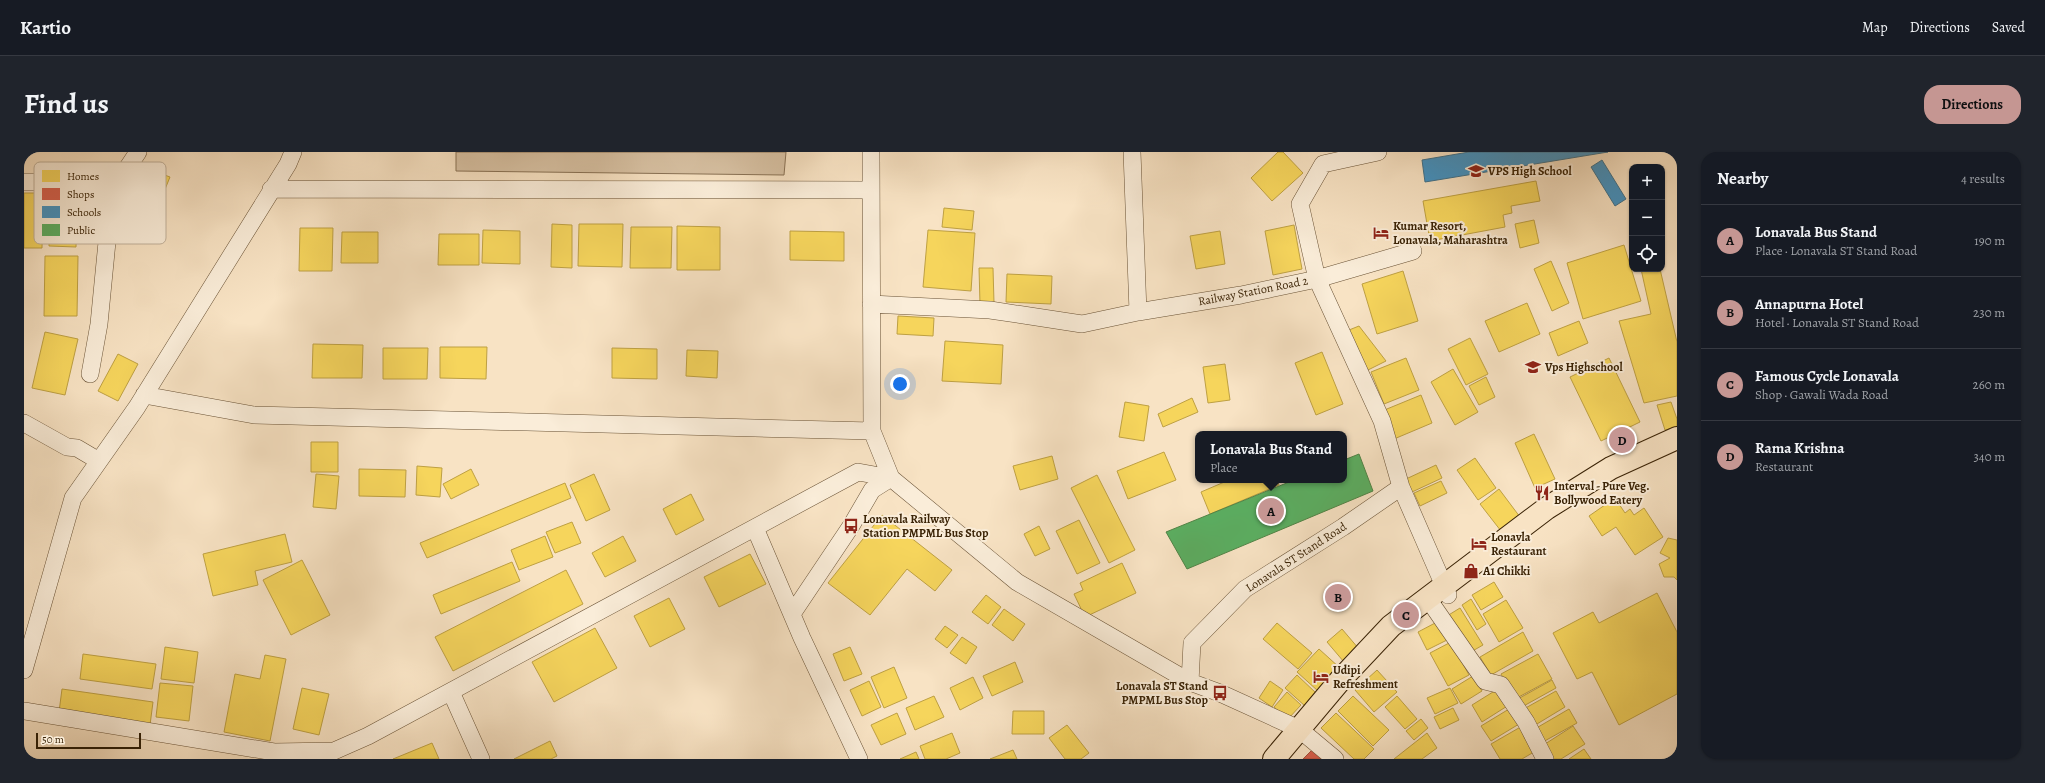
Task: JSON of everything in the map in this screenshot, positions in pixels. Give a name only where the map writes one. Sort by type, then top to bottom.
[{"type":"highway","points":[[1442,596],[1547,508],[1611,468],[1677,438]]},
{"type":"highway","points":[[1286,759],[1303,731],[1343,677],[1391,626],[1442,596],[1556,515],[1617,475],[1677,447]]},
{"type":"highway","points":[[1274,759],[1303,731]]},
{"type":"street","points":[[131,162],[138,152]]},
{"type":"street","points":[[24,670],[73,498],[144,396],[288,164],[293,152]]},
{"type":"street","points":[[871,152],[872,431],[891,478],[1017,582],[1190,682],[1220,693],[1303,731],[1335,759]]},
{"type":"street","points":[[1132,152],[1138,312]]},
{"type":"street","points":[[1378,152],[1323,164],[1300,204],[1317,279],[1413,251]]},
{"type":"street","points":[[271,190],[870,190]]},
{"type":"street","points":[[90,374],[99,324],[107,244]]},
{"type":"street","name":"Railway Station Road 2","points":[[871,304],[990,310],[1082,324],[1138,312],[1241,295],[1317,279],[1382,422],[1401,487],[1442,596],[1485,681],[1501,685],[1509,695],[1545,759]]},
{"type":"street","points":[[144,396],[254,415],[872,431]]},
{"type":"street","points":[[24,423],[67,447],[77,448],[99,462]]},
{"type":"street","points":[[24,711],[274,752],[334,751],[368,736],[451,692],[858,472],[891,478]]},
{"type":"street","points":[[792,614],[851,526],[872,490],[891,478]]},
{"type":"street","name":"Lonavala ST Stand Road","points":[[1190,682],[1192,643],[1245,589],[1401,487]]},
{"type":"street","points":[[755,528],[792,614],[859,759]]},
{"type":"street","points":[[451,692],[481,759]]},
{"type":"shaded area","points":[[456,152],[786,152],[784,175],[456,171]]},
{"type":"building: Homes","points":[[1278,152],[1283,152],[1303,173],[1272,201],[1251,178]]},
{"type":"building: Homes","points":[[166,176],[170,177],[166,187]]},
{"type":"building: Homes","points":[[1536,181],[1540,201],[1511,206],[1512,213],[1503,215],[1505,227],[1430,241],[1423,201]]},
{"type":"building: Homes","points":[[24,193],[34,193],[34,244],[42,244],[42,248],[24,248]]},
{"type":"building: Homes","points":[[944,208],[974,211],[972,230],[942,227]]},
{"type":"building: Homes","points":[[1534,220],[1539,243],[1520,248],[1515,224]]},
{"type":"building: Homes","points":[[552,224],[572,225],[572,268],[551,267]]},
{"type":"building: Homes","points":[[579,224],[623,224],[622,267],[578,266]]},
{"type":"building: Homes","points":[[1294,225],[1302,269],[1273,275],[1265,231]]},
{"type":"building: Homes","points":[[677,226],[720,227],[720,270],[677,270]]},
{"type":"building: Homes","points":[[631,227],[672,227],[671,268],[630,268]]},
{"type":"building: Homes","points":[[300,228],[333,228],[332,271],[299,271]]},
{"type":"building: Homes","points":[[483,230],[520,231],[520,264],[482,263]]},
{"type":"building: Homes","points":[[928,230],[975,233],[971,291],[923,287]]},
{"type":"building: Homes","points":[[790,231],[844,232],[844,261],[790,260]]},
{"type":"building: Homes","points":[[1220,231],[1225,264],[1196,269],[1190,236]]},
{"type":"building: Homes","points":[[342,232],[378,232],[378,263],[341,263]]},
{"type":"building: Homes","points":[[439,234],[479,234],[479,265],[438,265]]},
{"type":"building: Homes","points":[[49,244],[76,244],[76,247],[49,246]]},
{"type":"building: Homes","points":[[1624,245],[1629,261],[1629,272],[1632,272],[1641,301],[1583,319],[1567,263]]},
{"type":"building: Homes","points":[[45,256],[78,256],[77,316],[44,316]]},
{"type":"building: Homes","points":[[1551,261],[1569,303],[1552,311],[1534,269]]},
{"type":"building: Homes","points":[[979,268],[993,268],[994,303],[980,304]]},
{"type":"building: Homes","points":[[1403,271],[1418,321],[1377,334],[1362,284]]},
{"type":"building: Homes","points":[[1642,272],[1661,272],[1677,342],[1677,396],[1644,403],[1619,321],[1651,314]]},
{"type":"building: Homes","points":[[1007,274],[1052,276],[1051,304],[1006,302]]},
{"type":"building: Homes","points":[[1527,303],[1540,334],[1499,352],[1485,321]]},
{"type":"building: Homes","points":[[898,316],[934,318],[933,336],[897,334]]},
{"type":"building: Homes","points":[[1579,321],[1588,343],[1558,356],[1549,333]]},
{"type":"building: Homes","points":[[1359,326],[1386,361],[1366,371],[1349,330]]},
{"type":"building: Homes","points":[[45,332],[78,339],[65,395],[32,388]]},
{"type":"building: Homes","points":[[1470,338],[1488,374],[1466,385],[1448,349]]},
{"type":"building: Homes","points":[[945,341],[1003,345],[1001,384],[942,381]]},
{"type":"building: Homes","points":[[313,344],[363,345],[362,378],[312,378]]},
{"type":"building: Homes","points":[[440,347],[487,347],[486,379],[440,378]]},
{"type":"building: Homes","points":[[383,348],[428,348],[427,379],[383,379]]},
{"type":"building: Homes","points":[[612,348],[657,349],[657,379],[612,378]]},
{"type":"building: Homes","points":[[687,350],[718,351],[717,378],[686,376]]},
{"type":"building: Homes","points":[[1322,352],[1343,404],[1316,415],[1295,363]]},
{"type":"building: Homes","points":[[118,354],[138,364],[118,401],[98,391]]},
{"type":"building: Homes","points":[[1406,358],[1419,390],[1384,404],[1371,372]]},
{"type":"building: Homes","points":[[1609,358],[1640,422],[1601,441],[1570,377]]},
{"type":"building: Homes","points":[[1225,364],[1230,400],[1208,403],[1203,367]]},
{"type":"building: Homes","points":[[1453,369],[1478,412],[1455,425],[1431,382]]},
{"type":"building: Homes","points":[[1486,377],[1495,397],[1479,405],[1469,386]]},
{"type":"building: Homes","points":[[1421,395],[1432,423],[1394,439],[1382,411]]},
{"type":"building: Homes","points":[[1192,398],[1198,412],[1163,427],[1158,414]]},
{"type":"building: Homes","points":[[1125,402],[1149,406],[1144,441],[1119,437]]},
{"type":"building: Homes","points":[[1671,402],[1677,419],[1677,427],[1665,430],[1657,405]]},
{"type":"building: Homes","points":[[1534,434],[1555,479],[1535,488],[1515,443]]},
{"type":"building: Homes","points":[[311,442],[338,442],[338,472],[311,472]]},
{"type":"building: Homes","points":[[1164,452],[1176,480],[1128,499],[1117,471]]},
{"type":"building: Homes","points":[[1052,456],[1058,479],[1020,490],[1013,466]]},
{"type":"building: Homes","points":[[1475,458],[1496,488],[1478,500],[1457,470]]},
{"type":"building: Homes","points":[[1436,465],[1442,478],[1412,492],[1406,479]]},
{"type":"building: Homes","points":[[417,466],[442,468],[440,497],[416,495]]},
{"type":"building: Homes","points":[[359,469],[406,470],[405,497],[359,496]]},
{"type":"building: Homes","points":[[471,469],[479,485],[451,499],[443,484]]},
{"type":"building: Homes","points":[[316,474],[339,476],[336,509],[313,507]]},
{"type":"building: Homes","points":[[594,474],[610,510],[586,521],[570,485]]},
{"type":"building: Homes","points":[[1097,475],[1135,550],[1109,563],[1071,488]]},
{"type":"building: Homes","points":[[1441,481],[1447,493],[1420,506],[1414,493]]},
{"type":"building: Homes","points":[[565,483],[571,498],[427,558],[420,543]]},
{"type":"building: Homes","points":[[1222,483],[1278,483],[1279,485],[1210,514],[1201,492]]},
{"type":"building: Homes","points":[[1499,489],[1520,517],[1501,531],[1480,504]]},
{"type":"building: Homes","points":[[691,494],[704,520],[676,535],[663,509]]},
{"type":"building: Homes","points":[[1615,498],[1625,513],[1630,509],[1634,515],[1644,508],[1663,537],[1635,555],[1616,527],[1602,536],[1589,516]]},
{"type":"building: Homes","points":[[882,515],[952,570],[935,591],[907,569],[870,615],[828,583]]},
{"type":"building: Homes","points":[[1079,520],[1100,563],[1077,574],[1056,531]]},
{"type":"building: Homes","points":[[572,522],[581,543],[555,553],[546,532]]},
{"type":"building: Homes","points":[[1039,526],[1050,549],[1035,556],[1024,534]]},
{"type":"building: Homes","points":[[285,534],[292,562],[255,571],[258,585],[213,596],[203,554]]},
{"type":"building: Homes","points":[[545,536],[553,557],[519,570],[511,550]]},
{"type":"building: Homes","points":[[623,536],[636,561],[605,577],[592,553]]},
{"type":"building: Homes","points":[[1668,538],[1677,540],[1677,580],[1674,577],[1664,577],[1659,564],[1670,558],[1660,553]]},
{"type":"building: Homes","points":[[750,554],[766,584],[719,607],[704,577]]},
{"type":"building: Homes","points":[[302,560],[330,615],[291,635],[263,580]]},
{"type":"building: Homes","points":[[512,562],[520,581],[441,614],[433,595]]},
{"type":"building: Homes","points":[[1122,563],[1136,593],[1085,617],[1074,594],[1083,590],[1080,583]]},
{"type":"building: Homes","points":[[566,570],[583,604],[453,671],[435,637]]},
{"type":"building: Homes","points":[[1494,582],[1503,597],[1481,610],[1472,595]]},
{"type":"building: Homes","points":[[1657,593],[1677,632],[1677,694],[1619,725],[1592,672],[1577,679],[1553,633],[1593,612],[1599,623]]},
{"type":"building: Homes","points":[[986,595],[1001,607],[988,624],[972,612]]},
{"type":"building: Homes","points":[[669,598],[685,629],[650,647],[634,616]]},
{"type":"building: Homes","points":[[1471,599],[1486,624],[1477,630],[1462,605]]},
{"type":"building: Homes","points":[[1506,600],[1523,628],[1499,642],[1483,614]]},
{"type":"building: Homes","points":[[1460,608],[1483,645],[1469,653],[1447,616]]},
{"type":"building: Homes","points":[[1004,609],[1025,624],[1013,641],[992,625]]},
{"type":"building: Homes","points":[[1437,622],[1447,640],[1427,650],[1418,632]]},
{"type":"building: Homes","points":[[1277,623],[1312,653],[1298,669],[1263,639]]},
{"type":"building: Homes","points":[[945,626],[958,635],[947,648],[935,639]]},
{"type":"building: Homes","points":[[595,628],[617,668],[554,702],[532,662]]},
{"type":"building: Homes","points":[[1342,629],[1359,649],[1344,662],[1327,642]]},
{"type":"building: Homes","points":[[1523,632],[1533,651],[1491,675],[1480,657]]},
{"type":"building: Homes","points":[[962,637],[977,647],[966,664],[950,653]]},
{"type":"building: Homes","points":[[1451,642],[1469,675],[1448,686],[1430,653]]},
{"type":"building: Homes","points":[[165,647],[198,652],[194,683],[161,679]]},
{"type":"building: Homes","points":[[850,647],[862,674],[844,681],[833,654]]},
{"type":"building: Homes","points":[[1319,649],[1340,668],[1318,691],[1297,672]]},
{"type":"building: Homes","points":[[83,654],[156,664],[152,689],[80,679]]},
{"type":"building: Homes","points":[[1538,654],[1552,679],[1515,699],[1501,674]]},
{"type":"building: Homes","points":[[265,655],[286,659],[270,741],[224,732],[235,674],[260,679]]},
{"type":"building: Homes","points":[[1015,662],[1023,682],[992,696],[983,676]]},
{"type":"building: Homes","points":[[894,667],[907,698],[884,708],[871,677]]},
{"type":"building: Homes","points":[[1377,670],[1397,692],[1374,712],[1355,690]]},
{"type":"building: Homes","points":[[1297,675],[1316,693],[1305,706],[1285,688]]},
{"type":"building: Homes","points":[[1473,676],[1482,691],[1461,704],[1452,689]]},
{"type":"building: Homes","points":[[973,677],[983,698],[960,710],[950,688]]},
{"type":"building: Homes","points":[[1552,680],[1556,688],[1520,708],[1516,700]]},
{"type":"building: Homes","points":[[869,681],[881,707],[862,716],[850,690]]},
{"type":"building: Homes","points":[[1270,681],[1283,690],[1272,707],[1259,698]]},
{"type":"building: Homes","points":[[160,683],[193,686],[189,721],[156,717]]},
{"type":"building: Homes","points":[[1501,687],[1512,703],[1482,722],[1472,705]]},
{"type":"building: Homes","points":[[302,688],[329,694],[319,735],[293,729]]},
{"type":"building: Homes","points":[[1450,688],[1458,703],[1435,714],[1427,698]]},
{"type":"building: Homes","points":[[62,689],[153,702],[150,725],[59,712]]},
{"type":"building: Homes","points":[[1556,691],[1565,707],[1532,727],[1522,710]]},
{"type":"building: Homes","points":[[1287,692],[1301,705],[1288,719],[1274,707]]},
{"type":"building: Homes","points":[[934,696],[944,717],[915,730],[906,708]]},
{"type":"building: Homes","points":[[1353,696],[1389,730],[1373,746],[1338,711]]},
{"type":"building: Homes","points":[[1397,696],[1417,719],[1405,729],[1385,707]]},
{"type":"building: Homes","points":[[1514,706],[1524,721],[1491,741],[1481,726]]},
{"type":"building: Homes","points":[[1453,708],[1459,720],[1440,729],[1434,717]]},
{"type":"building: Homes","points":[[1569,709],[1577,723],[1541,743],[1533,730]]},
{"type":"building: Homes","points":[[1013,711],[1044,711],[1044,734],[1012,734]]},
{"type":"building: Homes","points":[[897,713],[906,734],[881,745],[871,725]]},
{"type":"building: Homes","points":[[1336,713],[1374,749],[1364,759],[1354,759],[1321,728]]},
{"type":"building: Homes","points":[[1421,719],[1428,728],[1414,740],[1406,731]]},
{"type":"building: Homes","points":[[1067,725],[1089,753],[1081,759],[1065,759],[1049,738]]},
{"type":"building: Homes","points":[[1524,725],[1539,749],[1522,759],[1500,759],[1491,744]]},
{"type":"building: Homes","points":[[1573,726],[1585,744],[1561,759],[1550,759],[1542,746]]},
{"type":"building: Homes","points":[[952,733],[960,753],[946,759],[925,759],[920,746]]},
{"type":"building: Homes","points":[[1427,733],[1437,748],[1422,759],[1394,759]]},
{"type":"building: Homes","points":[[550,741],[557,756],[551,759],[514,759]]},
{"type":"building: Homes","points":[[432,743],[439,759],[393,759]]},
{"type":"building: Homes","points":[[1584,749],[1591,759],[1569,759]]},
{"type":"building: Homes","points":[[1013,750],[1017,759],[990,759]]},
{"type":"building: Homes","points":[[916,752],[919,759],[900,759]]},
{"type":"building: Shops","points":[[1313,749],[1324,759],[1303,759]]},
{"type":"building: Schools","name":"VPS High School","points":[[1469,152],[1608,152],[1425,182],[1422,160]]},
{"type":"building: Schools","points":[[1602,160],[1626,199],[1615,206],[1591,167]]},
{"type":"building: Public","points":[[1359,454],[1373,491],[1187,569],[1166,532],[1287,483],[1347,483],[1347,459]]},
{"type":"place","name":"VPS High School","points":[[1476,171]]},
{"type":"place","name":"Kumar Resort, Lonavala, Maharashtra","points":[[1381,233]]},
{"type":"place","name":"Vps Highschool","points":[[1533,367]]},
{"type":"place","name":"Rama Krishna","points":[[1622,440]]},
{"type":"place","name":"Interval - Pure Veg. Bollywood Eatery","points":[[1542,493]]},
{"type":"place","name":"Lonavala Bus Stand","points":[[1271,511]]},
{"type":"place","name":"Lonavala Railway Station PMPML Bus Stop","points":[[851,526]]},
{"type":"place","name":"Lonavla Restaurant","points":[[1479,544]]},
{"type":"place","name":"A1 Chikki","points":[[1471,571]]},
{"type":"place","name":"Annapurna Hotel","points":[[1338,597]]},
{"type":"place","name":"Famous Cycle Lonavala","points":[[1406,615]]},
{"type":"place","name":"Udipi Refreshment","points":[[1321,677]]},
{"type":"place","name":"Lonavala ST Stand PMPML Bus Stop","points":[[1220,693]]}]
